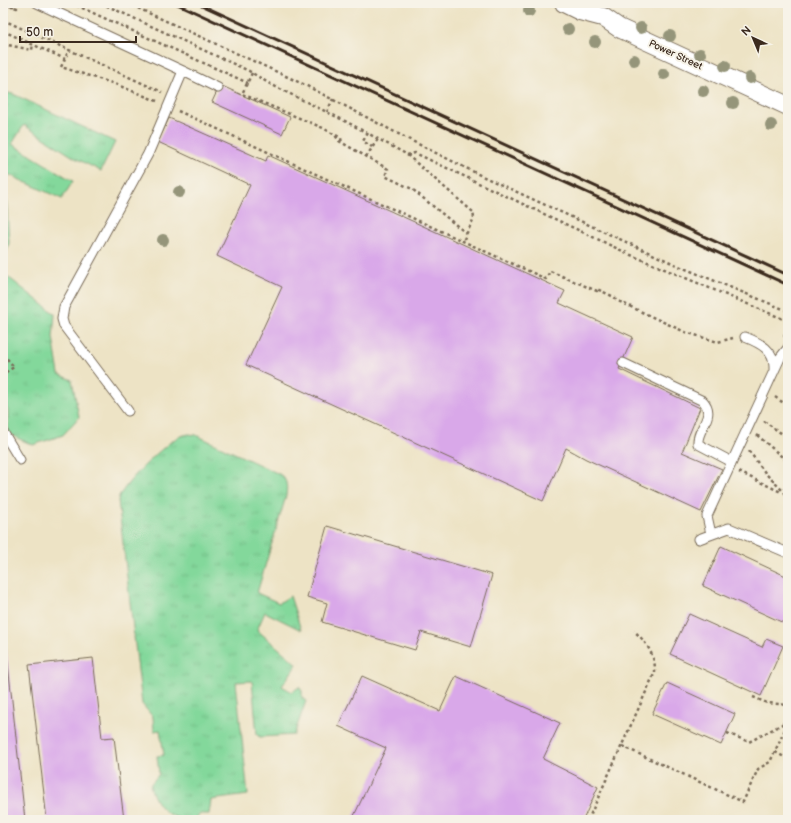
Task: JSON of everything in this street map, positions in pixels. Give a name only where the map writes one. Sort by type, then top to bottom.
[{"type":"street","name":"Power Street","points":[[564,3],[584,12],[604,10],[616,26],[788,106]]},
{"type":"lane","points":[[37,3],[218,88]]},
{"type":"lane","points":[[128,411],[64,326],[62,316],[64,307],[148,154],[183,71]]},
{"type":"lane","points":[[741,337],[761,344],[771,353],[775,362],[774,371]]},
{"type":"lane","points":[[711,534],[707,516],[780,358],[788,348]]},
{"type":"lane","points":[[623,363],[704,400],[708,407],[709,415],[698,440],[698,444],[731,465]]},
{"type":"lane","points":[[3,432],[20,460]]},
{"type":"lane","points":[[699,539],[729,528],[788,553]]},
{"type":"path","points":[[3,4],[16,8],[6,3]]},
{"type":"path","points":[[71,3],[248,83]]},
{"type":"path","points":[[101,3],[252,73],[281,90],[378,138],[407,155],[473,212],[474,218],[463,241]]},
{"type":"path","points":[[127,3],[333,99],[484,177],[681,267],[788,311]]},
{"type":"path","points":[[3,20],[171,97]]},
{"type":"path","points":[[3,31],[64,58]]},
{"type":"path","points":[[3,44],[32,52],[33,44]]},
{"type":"path","points":[[69,50],[61,67],[115,84],[168,106],[546,280],[550,271],[596,291],[597,289],[614,297],[618,301],[685,332],[718,342],[741,337]]},
{"type":"path","points":[[252,73],[242,94],[306,120],[335,135],[342,143],[388,169],[385,176],[412,189],[466,234]]},
{"type":"path","points":[[327,112],[333,99]]},
{"type":"path","points":[[368,133],[363,141],[372,147]]},
{"type":"path","points":[[366,157],[378,138]]},
{"type":"path","points":[[407,155],[415,154],[650,264],[788,321]]},
{"type":"path","points":[[3,354],[14,367],[6,372],[3,368]]},
{"type":"path","points":[[760,418],[788,438]]},
{"type":"path","points":[[753,432],[788,462]]},
{"type":"path","points":[[731,465],[786,494]]},
{"type":"path","points":[[588,820],[655,672],[655,666],[649,650],[640,636],[634,631]]},
{"type":"path","points":[[753,697],[767,703],[788,705]]},
{"type":"path","points":[[622,746],[743,802],[758,769],[770,762],[788,722]]},
{"type":"path","points":[[726,733],[749,742],[788,722]]},
{"type":"path","points":[[775,752],[788,759]]},
{"type":"green space","points":[[3,92],[13,94],[115,142],[101,171],[75,158],[24,125],[12,144],[73,181],[62,199],[5,173],[9,243],[3,265]]},
{"type":"green space","points":[[3,273],[55,314],[53,337],[59,374],[72,380],[79,417],[63,435],[33,445],[15,437],[8,432],[8,410],[3,404]]},
{"type":"green space","points":[[189,434],[196,435],[279,474],[284,478],[287,486],[286,496],[257,593],[279,603],[290,596],[301,630],[265,612],[257,630],[297,664],[282,686],[292,692],[299,687],[302,691],[302,698],[306,701],[294,735],[260,737],[257,735],[252,681],[236,682],[248,795],[211,800],[209,814],[199,814],[195,820],[178,818],[165,812],[156,801],[150,785],[159,774],[157,756],[164,755],[160,730],[154,731],[153,717],[142,704],[118,500],[121,493],[134,476],[152,458],[177,438]]},
{"type":"building","points":[[220,85],[290,117],[282,134],[212,102]]},
{"type":"building","points":[[169,118],[266,161],[268,155],[565,291],[559,303],[633,337],[619,369],[700,408],[682,452],[722,469],[701,512],[586,459],[566,448],[543,501],[246,365],[282,287],[217,256],[250,185],[158,142]]},
{"type":"building","points":[[327,526],[492,575],[471,647],[421,632],[415,650],[322,622],[327,603],[307,597]]},
{"type":"building","points":[[721,546],[788,577],[788,625],[703,586]]},
{"type":"building","points":[[689,614],[762,647],[766,639],[783,646],[761,696],[670,654]]},
{"type":"building","points":[[4,627],[25,820],[3,820]]},
{"type":"building","points":[[93,658],[102,738],[114,737],[124,820],[47,820],[29,665]]},
{"type":"building","points":[[362,676],[440,711],[456,676],[560,723],[543,759],[598,787],[583,820],[352,820],[386,748],[338,726]]},
{"type":"building","points":[[667,683],[735,714],[721,745],[652,714]]},
{"type":"railway","points":[[175,3],[788,285]]},
{"type":"railway","points":[[197,3],[788,275]]}]
